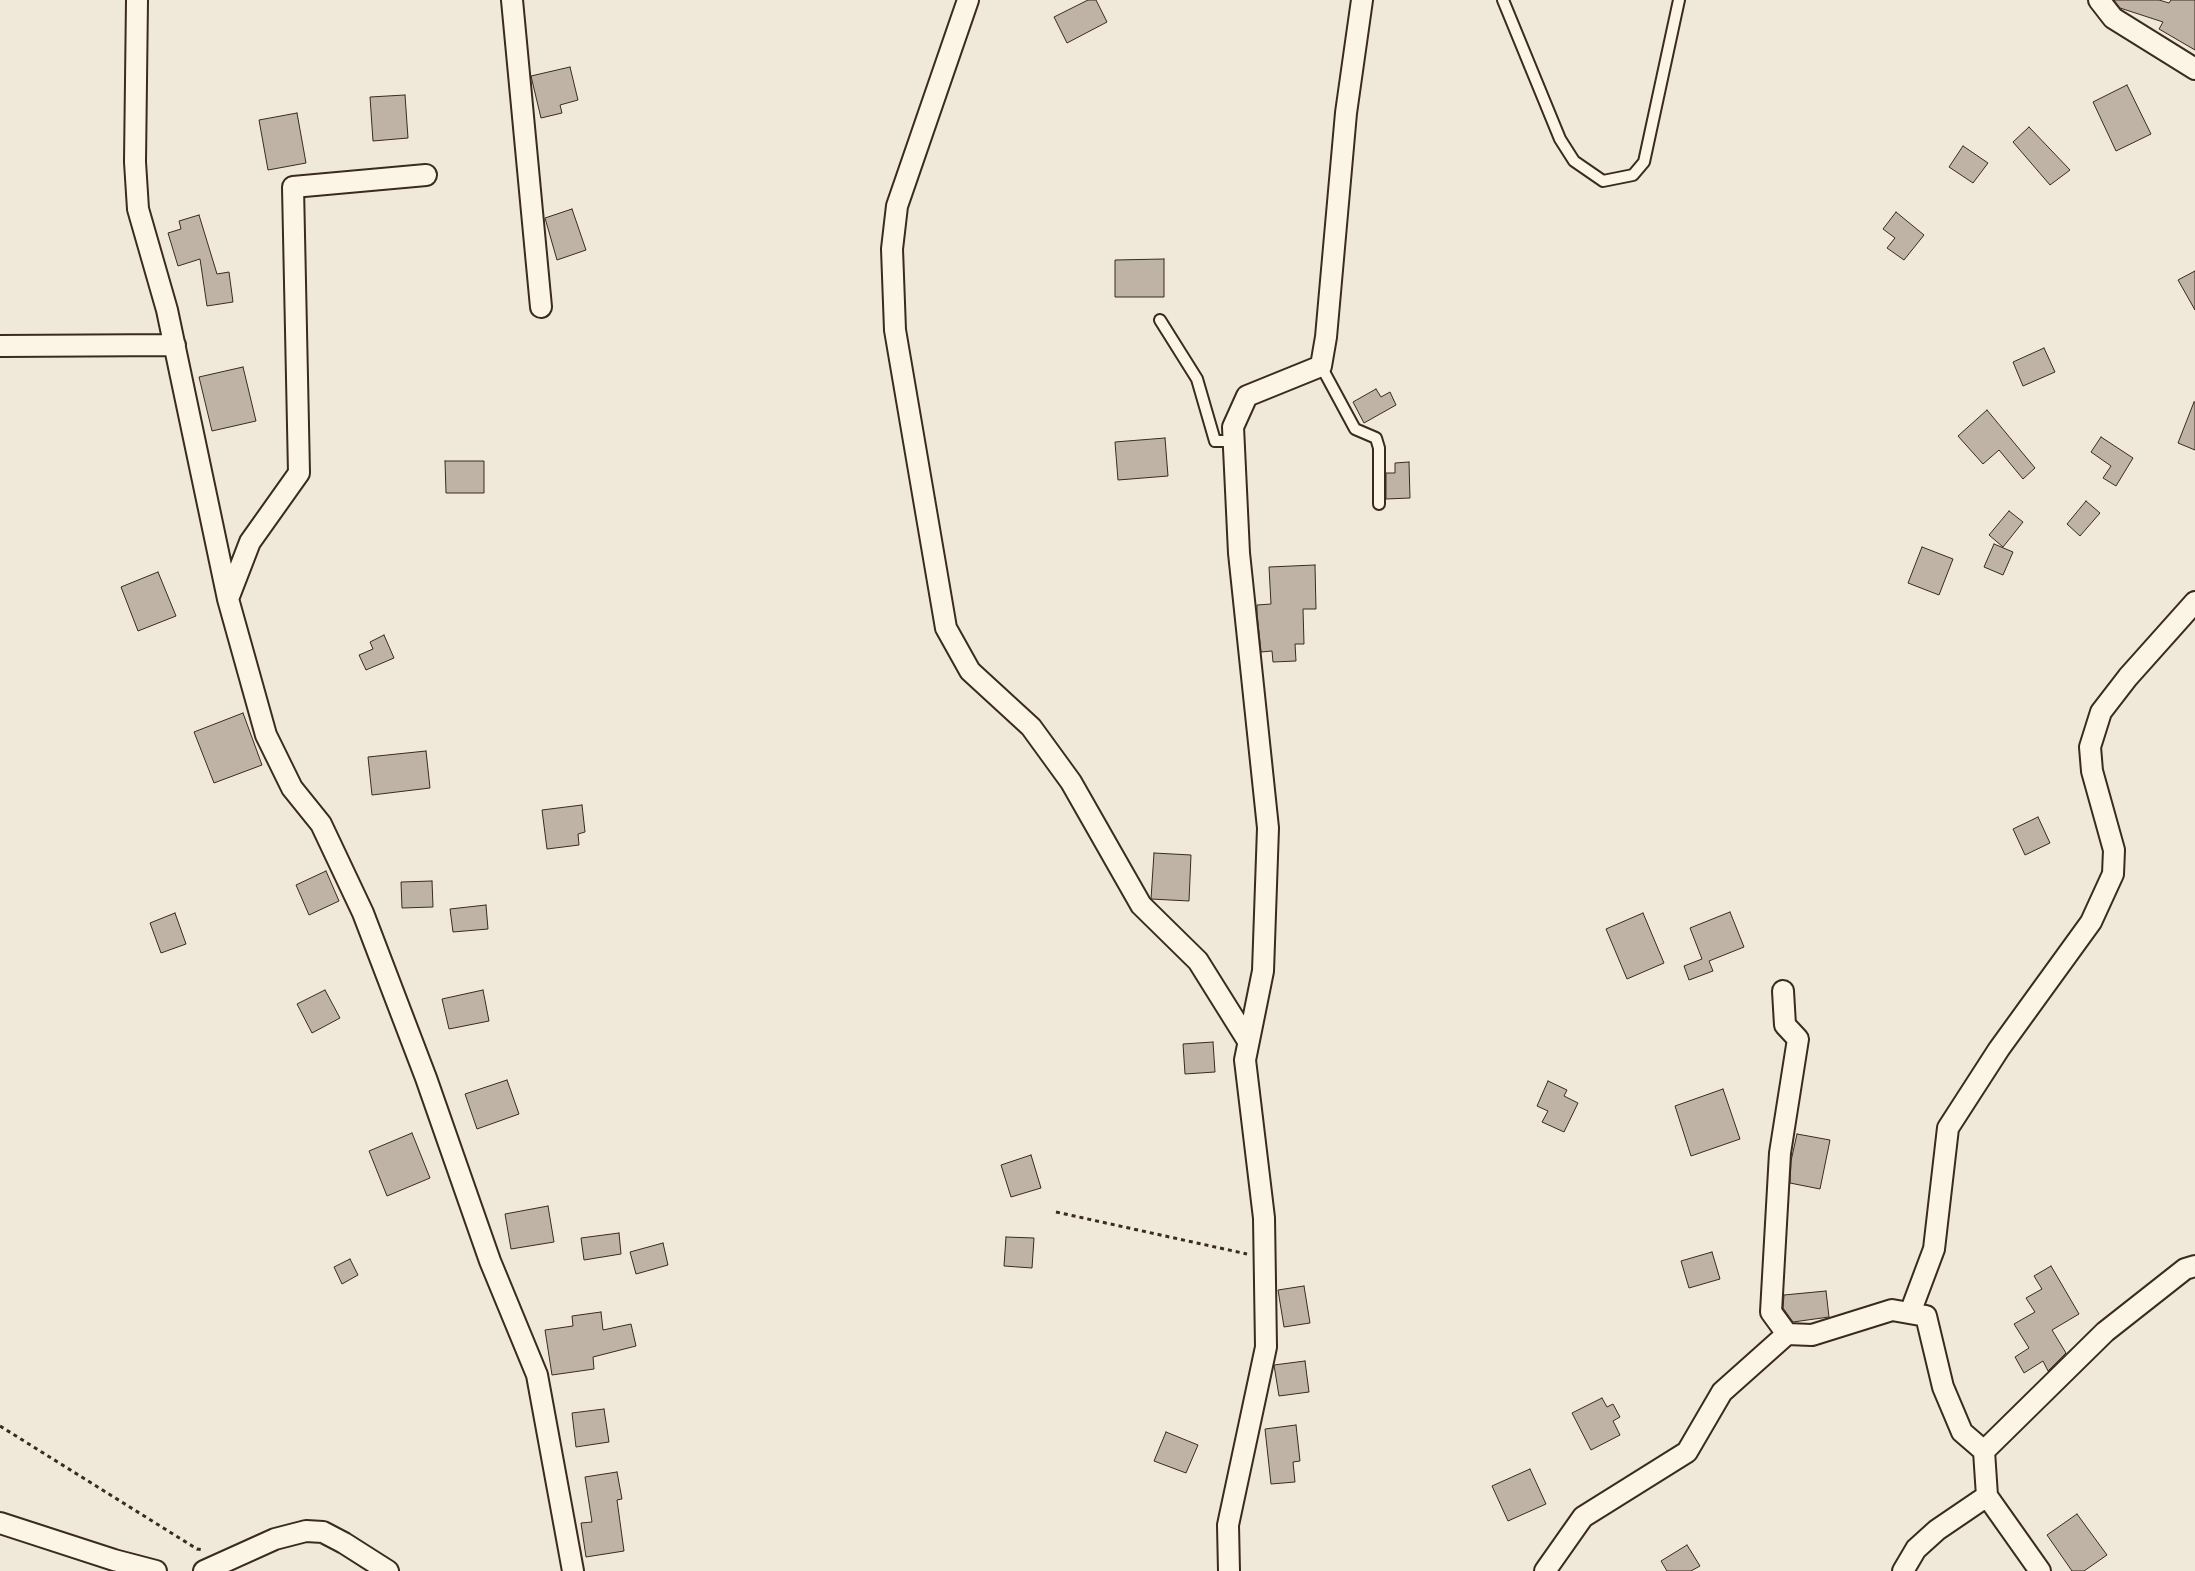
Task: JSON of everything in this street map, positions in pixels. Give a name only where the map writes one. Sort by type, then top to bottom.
[{"type":"street","points":[[137,0],[135,162],[138,209],[167,310],[228,599],[266,735],[292,788],[321,824],[362,913],[426,1078],[490,1261],[537,1375],[573,1571]]},
{"type":"street","points":[[512,0],[541,307]]},
{"type":"street","points":[[968,0],[897,206],[892,249],[895,330],[946,628],[970,670],[1031,727],[1070,782],[1141,905],[1198,961],[1248,1041]]},
{"type":"street","points":[[1230,1571],[1228,1525],[1266,1347],[1264,1218],[1245,1060],[1263,971],[1268,828],[1239,553],[1233,427],[1247,396],[1321,366],[1326,337],[1346,113],[1362,0]]},
{"type":"street","points":[[2099,0],[2112,18],[2195,69]]},
{"type":"street","points":[[228,599],[250,542],[299,473],[292,187],[426,175]]},
{"type":"street","points":[[0,346],[174,345]]},
{"type":"street","points":[[1910,1313],[1934,1249],[1948,1128],[1999,1049],[2091,922],[2113,874],[2114,850],[2092,771],[2090,748],[2101,712],[2128,677],[2195,602]]},
{"type":"street","points":[[1783,991],[1785,1025],[1798,1039],[1780,1153],[1771,1312],[1786,1334]]},
{"type":"street","points":[[1984,1451],[2106,1332],[2185,1269],[2195,1266]]},
{"type":"street","points":[[1546,1571],[1583,1517],[1687,1452],[1722,1392],[1786,1334],[1812,1335],[1892,1310],[1926,1316],[1944,1387],[1962,1432],[1984,1451],[1987,1496],[2040,1571]]},
{"type":"street","points":[[1903,1571],[1916,1549],[1937,1530],[1987,1496]]},
{"type":"street","points":[[0,1523],[114,1560],[156,1571]]},
{"type":"street","points":[[204,1571],[275,1539],[306,1530],[322,1532],[337,1539],[388,1571]]},
{"type":"lane","points":[[1502,0],[1560,139],[1574,161],[1603,181],[1633,175],[1644,162],[1679,0]]},
{"type":"lane","points":[[1160,320],[1197,379],[1215,441],[1234,441]]},
{"type":"lane","points":[[1321,366],[1355,429],[1376,438],[1379,448],[1379,504]]},
{"type":"path","points":[[1056,1212],[1265,1258]]},
{"type":"path","points":[[0,1426],[197,1549],[206,1551]]},
{"type":"building","points":[[1088,0],[1096,0],[1107,22],[1067,43],[1054,17]]},
{"type":"building","points":[[2114,0],[2159,0],[2169,3],[2171,0],[2195,0],[2195,50],[2159,29],[2163,22],[2120,8]]},
{"type":"building","points":[[570,67],[578,100],[560,105],[562,113],[541,118],[531,76]]},
{"type":"building","points":[[2127,85],[2151,134],[2116,151],[2093,102]]},
{"type":"building","points":[[405,95],[408,138],[373,141],[370,97]]},
{"type":"building","points":[[297,113],[306,163],[268,170],[259,120]]},
{"type":"building","points":[[2029,127],[2070,170],[2050,185],[2013,142]]},
{"type":"building","points":[[1963,146],[1988,163],[1973,183],[1949,167]]},
{"type":"building","points":[[572,209],[586,250],[557,260],[545,218]]},
{"type":"building","points":[[1896,212],[1924,235],[1904,260],[1887,248],[1895,238],[1883,229]]},
{"type":"building","points":[[199,215],[217,274],[229,272],[233,302],[207,306],[200,259],[178,266],[168,233],[181,229],[179,221]]},
{"type":"building","points":[[1164,259],[1164,297],[1115,297],[1115,260]]},
{"type":"building","points":[[2195,271],[2195,310],[2178,280]]},
{"type":"building","points":[[2044,348],[2055,372],[2023,386],[2013,362]]},
{"type":"building","points":[[243,367],[256,421],[212,431],[199,377]]},
{"type":"building","points":[[1376,389],[1381,397],[1390,392],[1396,405],[1364,423],[1353,402]]},
{"type":"building","points":[[2195,402],[2195,450],[2178,443]]},
{"type":"building","points":[[1987,410],[2035,468],[2023,479],[1999,450],[1983,464],[1958,436]]},
{"type":"building","points":[[2101,437],[2133,458],[2116,486],[2103,478],[2111,466],[2091,452]]},
{"type":"building","points":[[1165,438],[1168,476],[1118,480],[1115,442]]},
{"type":"building","points":[[445,461],[484,461],[484,493],[446,493]]},
{"type":"building","points":[[1409,462],[1410,498],[1386,499],[1386,473],[1395,473],[1395,463]]},
{"type":"building","points":[[2086,501],[2100,513],[2080,536],[2067,524]]},
{"type":"building","points":[[2009,511],[2023,522],[2003,547],[1989,535]]},
{"type":"building","points":[[1994,544],[2013,552],[2003,575],[1984,567]]},
{"type":"building","points":[[1922,547],[1953,559],[1939,595],[1908,583]]},
{"type":"building","points":[[1315,565],[1316,609],[1303,609],[1304,644],[1295,644],[1296,661],[1273,662],[1272,651],[1261,652],[1257,613],[1257,605],[1271,604],[1269,567]]},
{"type":"building","points":[[158,572],[176,616],[138,631],[121,587]]},
{"type":"building","points":[[384,635],[394,658],[366,670],[359,655],[373,649],[370,642]]},
{"type":"building","points":[[243,713],[262,765],[214,783],[194,732]]},
{"type":"building","points":[[426,751],[430,788],[372,795],[368,757]]},
{"type":"building","points":[[582,805],[585,832],[578,834],[579,845],[547,849],[542,810]]},
{"type":"building","points":[[2038,817],[2050,843],[2025,855],[2013,829]]},
{"type":"building","points":[[1154,853],[1191,855],[1189,901],[1151,899]]},
{"type":"building","points":[[326,871],[339,901],[309,915],[296,885]]},
{"type":"building","points":[[432,881],[433,907],[402,908],[401,882]]},
{"type":"building","points":[[486,905],[488,929],[453,932],[450,909]]},
{"type":"building","points":[[1730,912],[1744,947],[1709,961],[1713,971],[1689,980],[1684,966],[1702,959],[1690,928]]},
{"type":"building","points":[[175,913],[186,944],[161,953],[150,923]]},
{"type":"building","points":[[1643,913],[1664,963],[1627,979],[1606,929]]},
{"type":"building","points":[[325,990],[340,1018],[312,1033],[297,1004]]},
{"type":"building","points":[[483,990],[489,1021],[449,1029],[442,999]]},
{"type":"building","points":[[1213,1042],[1215,1072],[1185,1074],[1183,1044]]},
{"type":"building","points":[[507,1080],[519,1114],[477,1129],[465,1094]]},
{"type":"building","points":[[1548,1081],[1567,1090],[1564,1096],[1578,1103],[1564,1132],[1542,1122],[1548,1111],[1537,1106]]},
{"type":"building","points":[[1723,1089],[1740,1139],[1691,1156],[1675,1106]]},
{"type":"building","points":[[412,1133],[430,1178],[387,1196],[369,1151]]},
{"type":"building","points":[[1797,1134],[1830,1140],[1820,1189],[1790,1183],[1791,1161]]},
{"type":"building","points":[[1031,1155],[1041,1188],[1011,1197],[1001,1165]]},
{"type":"building","points":[[548,1206],[554,1242],[511,1249],[505,1214]]},
{"type":"building","points":[[619,1233],[621,1254],[584,1260],[581,1238]]},
{"type":"building","points":[[1006,1237],[1034,1238],[1032,1268],[1004,1266]]},
{"type":"building","points":[[663,1243],[668,1265],[636,1274],[630,1252]]},
{"type":"building","points":[[1712,1252],[1720,1279],[1689,1288],[1681,1261]]},
{"type":"building","points":[[350,1259],[358,1275],[342,1284],[334,1267]]},
{"type":"building","points":[[2051,1266],[2079,1314],[2052,1330],[2066,1353],[2048,1371],[2043,1361],[2024,1373],[2015,1357],[2029,1348],[2014,1324],[2035,1312],[2026,1298],[2042,1289],[2034,1276]]},
{"type":"building","points":[[1304,1286],[1310,1323],[1284,1327],[1278,1290]]},
{"type":"building","points":[[1826,1291],[1829,1317],[1793,1322],[1783,1308],[1784,1295]]},
{"type":"building","points":[[601,1312],[603,1330],[631,1324],[636,1346],[593,1357],[594,1369],[552,1375],[545,1330],[573,1326],[572,1316]]},
{"type":"building","points":[[1305,1361],[1309,1392],[1279,1396],[1274,1365]]},
{"type":"building","points":[[1602,1398],[1607,1407],[1613,1404],[1620,1417],[1613,1421],[1620,1435],[1591,1450],[1572,1413]]},
{"type":"building","points":[[604,1409],[609,1442],[576,1447],[572,1413]]},
{"type":"building","points":[[1296,1425],[1300,1461],[1293,1462],[1295,1482],[1271,1484],[1265,1429]]},
{"type":"building","points":[[1166,1432],[1198,1445],[1186,1473],[1154,1461]]},
{"type":"building","points":[[1530,1469],[1546,1504],[1508,1521],[1492,1486]]},
{"type":"building","points":[[617,1472],[622,1499],[617,1500],[624,1551],[586,1557],[581,1523],[592,1522],[585,1477]]},
{"type":"building","points":[[2077,1514],[2107,1555],[2084,1571],[2072,1571],[2047,1535]]},
{"type":"building","points":[[1687,1545],[1700,1566],[1691,1571],[1667,1571],[1661,1561]]}]
